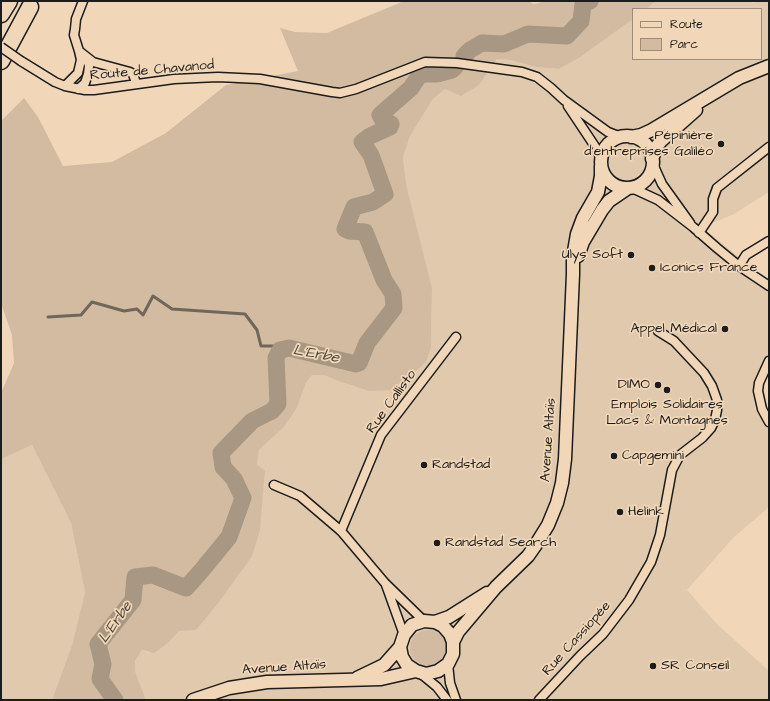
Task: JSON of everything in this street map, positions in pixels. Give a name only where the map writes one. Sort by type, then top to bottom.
[{"type":"highway","points":[[1,14],[10,1]]},
{"type":"highway","points":[[1,47],[32,4]]},
{"type":"highway","points":[[1,61],[32,4]]},
{"type":"street","points":[[65,86],[78,73],[81,60],[74,35],[74,29],[82,1]]},
{"type":"street","name":"Route de Chavanod","points":[[1,47],[46,77],[65,86],[94,90],[136,83],[195,78],[260,79],[340,93],[356,89],[425,62],[440,62],[522,72],[537,77],[564,100],[608,132],[626,137]]},
{"type":"street","points":[[79,51],[87,58],[98,64],[130,72],[134,76],[136,83]]},
{"type":"street","points":[[78,89],[85,83],[88,74],[89,66],[87,58]]},
{"type":"street","points":[[769,66],[739,78],[652,130],[641,135],[614,140],[603,151],[601,162],[604,175],[610,182],[618,187],[630,188],[658,200],[739,266],[769,286]]},
{"type":"street","points":[[630,188],[640,185],[651,172],[657,146],[661,141],[711,95]]},
{"type":"street","name":"Route de Chavanod","points":[[564,100],[596,148],[601,162]]},
{"type":"street","points":[[626,137],[639,140],[645,144],[650,151],[662,184],[696,230]]},
{"type":"street","points":[[696,230],[713,212],[717,188],[769,147]]},
{"type":"street","name":"Avenue Altaïs","points":[[453,642],[458,632],[496,587],[528,556],[548,525],[557,503],[562,483],[566,436],[573,257],[577,234],[583,218],[598,192],[602,176],[601,162]]},
{"type":"street","name":"Avenue Altaïs","points":[[573,274],[583,242],[602,210],[609,201],[630,188]]},
{"type":"street","points":[[739,266],[746,255],[769,241]]},
{"type":"street","name":"Rue Cassiopée","points":[[539,700],[603,634],[629,600],[651,562],[660,535],[672,470],[680,455],[702,438],[711,428],[715,420],[717,400],[712,386],[704,373],[674,341],[658,331]]},
{"type":"street","name":"Rue Callisto","points":[[341,531],[381,435],[456,337]]},
{"type":"street","points":[[769,361],[759,383],[758,392],[762,409],[769,422]]},
{"type":"street","points":[[274,485],[300,496],[341,531],[385,583],[429,622],[443,626],[450,634],[453,642],[453,654],[448,664],[438,671],[426,674],[418,672]]},
{"type":"street","points":[[385,583],[404,635]]},
{"type":"street","name":"Avenue Altaïs","points":[[429,622],[449,617],[496,587]]},
{"type":"street","points":[[429,622],[412,625],[404,635],[400,647],[402,657],[407,665],[437,687],[447,700]]},
{"type":"street","name":"Avenue Altaïs","points":[[354,679],[384,665],[400,647]]},
{"type":"street","points":[[448,664],[450,684],[456,700]]},
{"type":"street","name":"Avenue Altaïs","points":[[193,700],[229,688],[267,682],[381,679],[418,672]]},
{"type":"shaded area","points":[[656,1],[748,1],[753,3],[756,1],[769,1],[769,192],[734,214],[713,223],[707,231],[751,267],[769,279],[769,352],[756,377],[753,394],[755,409],[769,428],[769,507],[733,538],[687,590],[718,625],[769,671],[769,700],[146,700],[135,671],[135,661],[142,650],[149,653],[168,643],[179,631],[257,465],[259,450],[284,427],[297,408],[306,383],[312,375],[324,375],[336,380],[426,362],[431,348],[432,288],[407,188],[403,158],[410,136],[433,99],[445,89],[479,85],[497,59],[511,60],[535,67],[559,69],[579,58],[632,20],[632,60],[762,60],[762,8],[647,8]]},
{"type":"shaded area","points":[[32,445],[71,523],[85,592],[72,645],[52,700],[1,700],[1,458]]},
{"type":"green space","points":[[404,1],[527,1],[534,4],[547,1],[656,1],[647,8],[632,8],[632,20],[579,58],[559,69],[535,67],[511,60],[497,59],[479,85],[461,96],[445,89],[433,99],[410,136],[403,158],[407,188],[432,288],[431,348],[426,362],[394,390],[369,391],[324,375],[312,375],[306,383],[297,408],[284,427],[259,450],[257,465],[265,471],[260,530],[252,556],[219,602],[196,630],[179,631],[168,643],[154,653],[142,650],[135,661],[135,671],[146,700],[52,700],[72,645],[85,592],[71,523],[32,445],[1,459],[1,393],[14,363],[12,335],[1,303],[1,121],[24,98],[38,117],[63,166],[112,162],[166,133],[226,85],[298,71],[280,28],[295,32],[327,33]]},
{"type":"green space","points":[[431,630],[441,635],[445,641],[445,655],[441,661],[435,665],[425,666],[415,661],[411,655],[410,645],[415,635],[421,631]]},
{"type":"waterway","name":"L'Erbe","points":[[464,56],[470,50],[482,43],[504,44],[528,34],[567,36],[581,21],[583,4],[590,1]]},
{"type":"waterway","name":"L'Erbe","points":[[115,700],[100,679],[103,664],[98,644],[133,600],[135,577],[153,575],[186,588],[229,537],[243,498],[234,479],[223,467],[221,453],[252,421],[272,411],[278,404],[276,358],[280,350],[289,348],[356,364],[359,363],[367,343],[394,308],[393,294],[384,280],[365,232],[349,231],[345,229],[354,207],[373,202],[385,194],[371,155],[362,142],[370,136],[390,127],[391,124],[382,119],[380,115],[411,88],[419,76],[422,74],[437,74],[452,70],[456,66]]},
{"type":"waterway","points":[[48,317],[81,315],[92,302],[124,311],[137,309],[143,315],[153,296],[172,309],[245,314],[257,330],[261,346],[276,346],[280,350]]},
{"type":"place","name":"Pépinière d'entreprises Galiléo","points":[[721,144]]},
{"type":"place","name":"Ulys Soft","points":[[631,255]]},
{"type":"place","name":"Iconics France","points":[[652,268]]},
{"type":"place","name":"Appel Médical","points":[[725,329]]},
{"type":"place","name":"DIMO","points":[[658,385]]},
{"type":"place","name":"Emplois Solidaires Lacs & Montagnes","points":[[667,390]]},
{"type":"place","name":"Capgemini","points":[[614,456]]},
{"type":"place","name":"Randstad","points":[[424,465]]},
{"type":"place","name":"Helink","points":[[620,512]]},
{"type":"place","name":"Randstad Search","points":[[437,543]]},
{"type":"place","name":"SR Conseil","points":[[653,666]]}]
